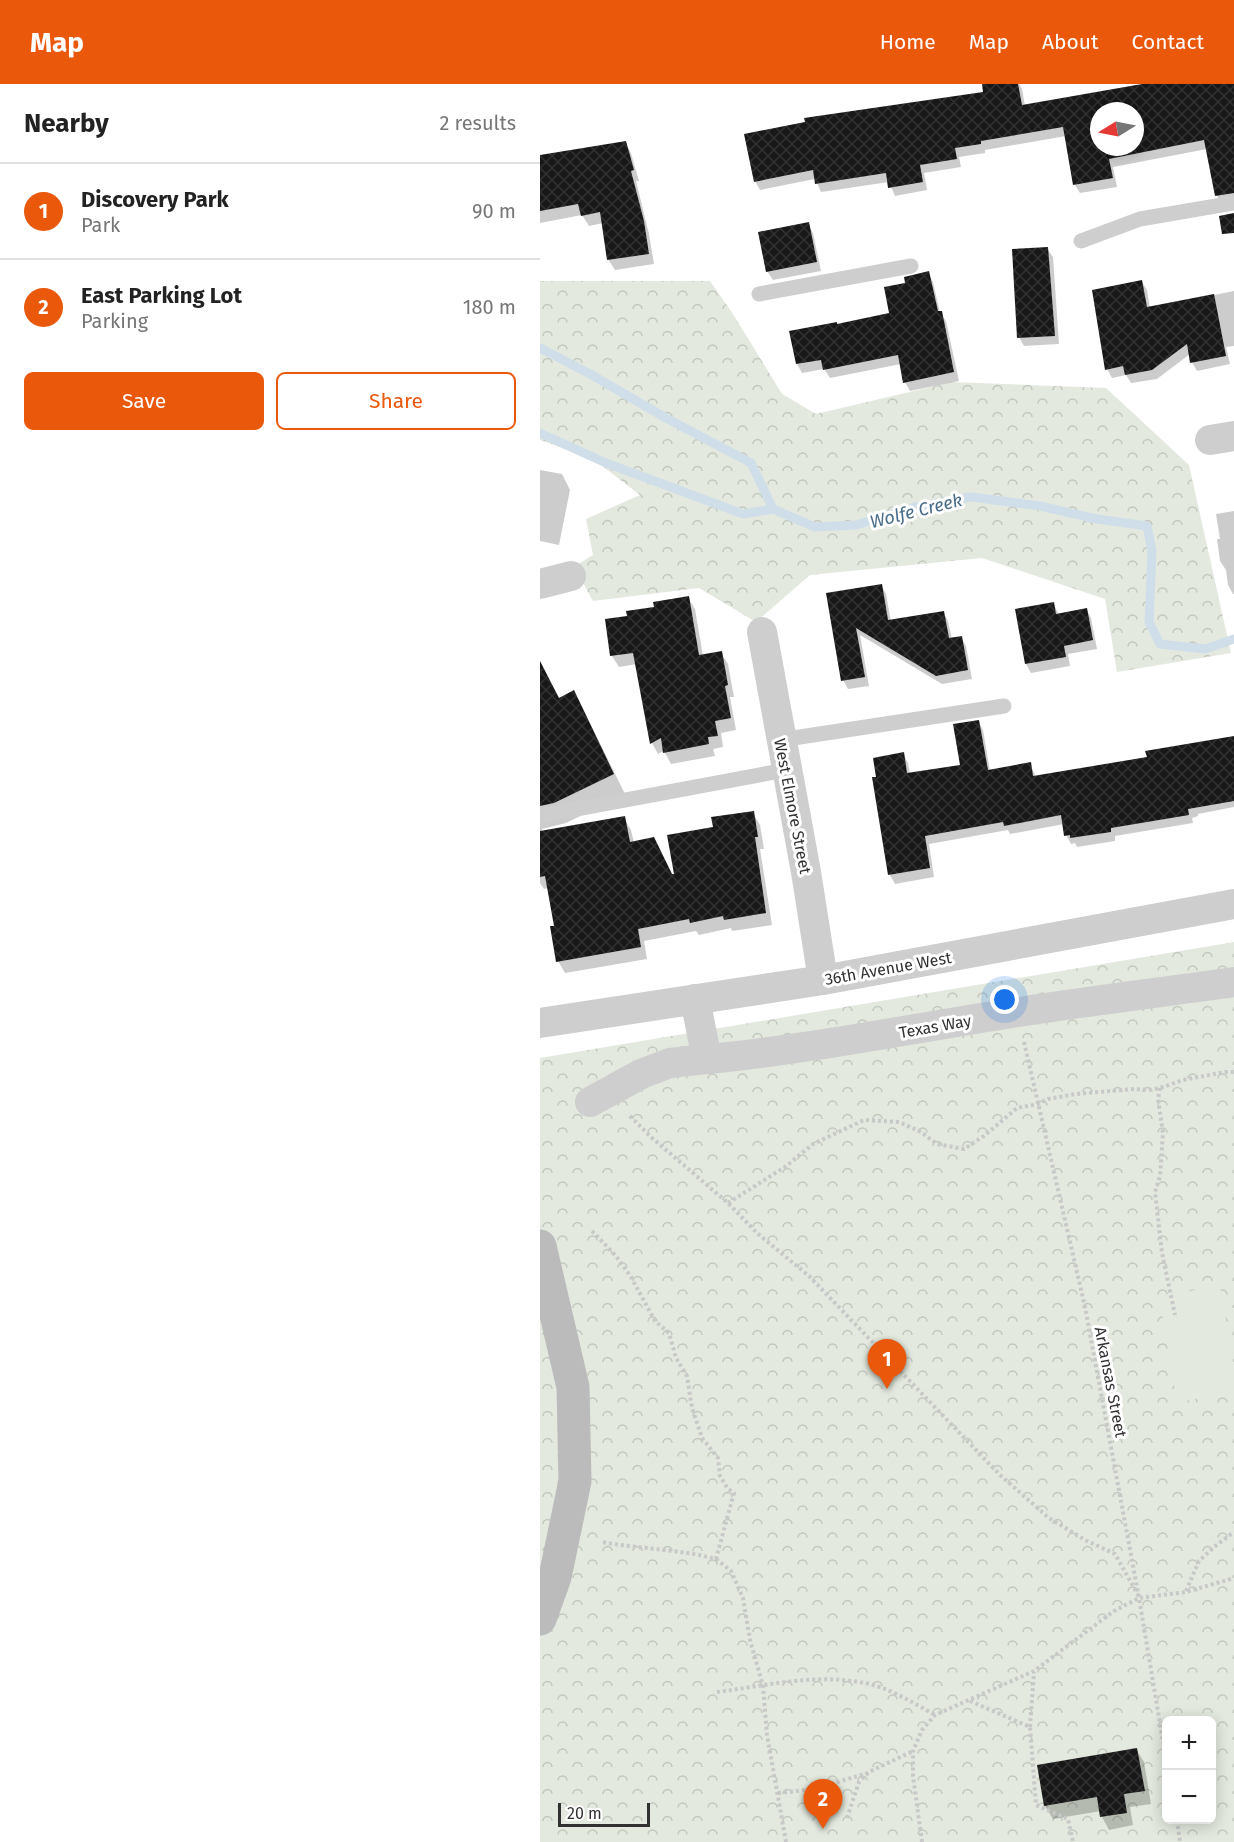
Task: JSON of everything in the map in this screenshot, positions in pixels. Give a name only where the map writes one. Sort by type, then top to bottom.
[{"type":"street","points":[[540,584],[571,576]]},
{"type":"street","name":"West Elmore Street","points":[[762,633],[806,872],[823,980]]},
{"type":"street","name":"36th Avenue West","points":[[540,1023],[823,980],[1234,903]]},
{"type":"street","name":"Texas Way","points":[[598,1098],[641,1074],[670,1063],[878,1036],[1017,1012],[1234,982]]},
{"type":"street","points":[[695,999],[707,1059]]},
{"type":"street","points":[[540,1246],[573,1387],[575,1481],[555,1577],[540,1618]]},
{"type":"lane","points":[[1081,241],[1140,219],[1234,202]]},
{"type":"lane","points":[[759,294],[911,266]]},
{"type":"lane","points":[[780,740],[1005,706]]},
{"type":"lane","points":[[540,816],[786,770]]},
{"type":"path","name":"Arkansas Street","points":[[1017,1012],[1085,1307],[1162,1730]]},
{"type":"path","points":[[728,1203],[785,1167],[813,1144],[864,1120],[899,1122],[921,1132],[937,1144],[964,1149],[984,1136],[1017,1108],[1038,1104],[1048,1099],[1094,1091],[1148,1090],[1183,1080],[1234,1072]]},
{"type":"path","points":[[1160,1088],[1158,1099],[1163,1132],[1160,1176],[1155,1192],[1162,1254],[1175,1315]]},
{"type":"path","points":[[1148,1090],[1158,1099]]},
{"type":"path","points":[[598,1098],[728,1203],[757,1233],[809,1276],[1000,1474],[1049,1518],[1085,1540],[1115,1554],[1139,1598]]},
{"type":"path","points":[[592,1231],[616,1256],[631,1277],[655,1321],[669,1333],[676,1358],[687,1376],[692,1408],[702,1438],[718,1458],[720,1476],[728,1489],[734,1493],[716,1559]]},
{"type":"path","points":[[1186,1592],[1199,1561],[1234,1532]]},
{"type":"path","points":[[602,1542],[630,1547],[692,1552],[716,1559],[731,1570],[743,1598],[750,1640],[763,1686],[767,1735],[786,1842]]},
{"type":"path","points":[[922,1842],[913,1776],[913,1751],[922,1730],[935,1715],[1034,1671],[1114,1611],[1139,1598],[1186,1592],[1234,1578]]},
{"type":"path","points":[[1034,1671],[1030,1727],[1036,1805],[1068,1819],[1073,1842]]},
{"type":"path","points":[[717,1692],[825,1679],[865,1683],[903,1697],[935,1715]]},
{"type":"path","points":[[969,1701],[1030,1727]]},
{"type":"path","points":[[778,1793],[814,1789],[869,1772],[913,1751]]},
{"type":"path","points":[[848,1818],[859,1782],[869,1772]]},
{"type":"path","points":[[1178,1824],[1180,1842]]},
{"type":"green space","points":[[540,281],[710,281],[782,394],[816,414],[952,382],[1106,388],[1189,465],[1231,653],[1117,672],[1105,599],[982,558],[810,575],[756,622],[699,588],[593,601],[574,567],[593,555],[586,519],[640,495],[593,459],[540,440]]},
{"type":"green space","points":[[1234,942],[1234,1842],[540,1842],[540,1058]]},
{"type":"green space","points":[[1220,1286],[1234,1367],[1234,1393],[1177,1402],[1159,1296]]},
{"type":"building","points":[[982,84],[1018,84],[1022,105],[1142,84],[1234,84],[1234,193],[1215,196],[1204,140],[1144,152],[1144,102],[1090,102],[1090,156],[1124,156],[1109,159],[1113,178],[1073,185],[1063,127],[981,141],[981,144],[955,148],[957,159],[920,165],[923,182],[888,188],[886,173],[815,184],[813,170],[754,182],[744,134],[805,122],[804,118],[983,92]]},
{"type":"building","points":[[626,141],[634,170],[631,171],[644,221],[649,254],[607,260],[600,212],[581,216],[578,204],[540,211],[540,155]]},
{"type":"building","points":[[1234,213],[1234,233],[1222,234],[1219,216]]},
{"type":"building","points":[[809,222],[817,262],[766,272],[758,232]]},
{"type":"building","points":[[1048,247],[1055,336],[1017,338],[1012,249]]},
{"type":"building","points":[[929,271],[938,311],[942,311],[954,372],[903,383],[898,355],[823,370],[821,360],[796,364],[789,331],[889,313],[884,287],[905,283],[904,277]]},
{"type":"building","points":[[1142,280],[1147,307],[1214,294],[1226,356],[1190,363],[1187,344],[1152,370],[1125,375],[1123,366],[1105,370],[1092,290]]},
{"type":"building","points":[[882,584],[888,620],[944,611],[949,638],[962,636],[968,670],[936,676],[856,628],[865,677],[841,681],[826,593]]},
{"type":"building","points":[[689,596],[699,655],[722,651],[731,718],[715,721],[718,736],[708,737],[709,744],[663,753],[661,738],[650,744],[633,653],[610,656],[605,619],[627,616],[626,611],[654,607],[653,602]]},
{"type":"building","points":[[1054,602],[1056,614],[1087,608],[1093,640],[1064,646],[1066,657],[1025,664],[1015,609]]},
{"type":"building","points":[[540,661],[559,698],[574,690],[614,774],[554,803],[540,806]]},
{"type":"building","points":[[979,720],[988,770],[1031,762],[1033,776],[1147,757],[1145,751],[1234,736],[1234,801],[1188,809],[1189,815],[1111,828],[1111,832],[1070,838],[1070,835],[1064,836],[1061,815],[1004,826],[1003,822],[925,836],[930,868],[888,875],[872,777],[876,777],[873,758],[904,752],[907,773],[960,765],[953,724]]},
{"type":"building","points":[[754,811],[758,837],[755,837],[766,913],[724,920],[723,916],[690,923],[689,919],[638,929],[641,947],[556,962],[550,926],[554,926],[545,876],[540,877],[540,831],[625,816],[630,842],[654,837],[674,874],[667,835],[713,827],[711,817]]},
{"type":"building","points":[[1137,1748],[1145,1791],[1124,1794],[1127,1813],[1100,1817],[1097,1797],[1044,1806],[1037,1765]]},
{"type":"waterway","points":[[540,348],[751,463],[773,509]]},
{"type":"waterway","name":"Wolfe Creek","points":[[540,433],[606,463],[743,514],[773,509],[815,527],[856,525],[915,507],[971,497],[1040,506],[1097,519],[1147,526],[1152,551],[1149,622],[1160,644],[1205,649],[1234,639]]},
{"type":"place","name":"Discovery Park","points":[[887,1389]]},
{"type":"place","name":"East Parking Lot","points":[[823,1829]]}]
